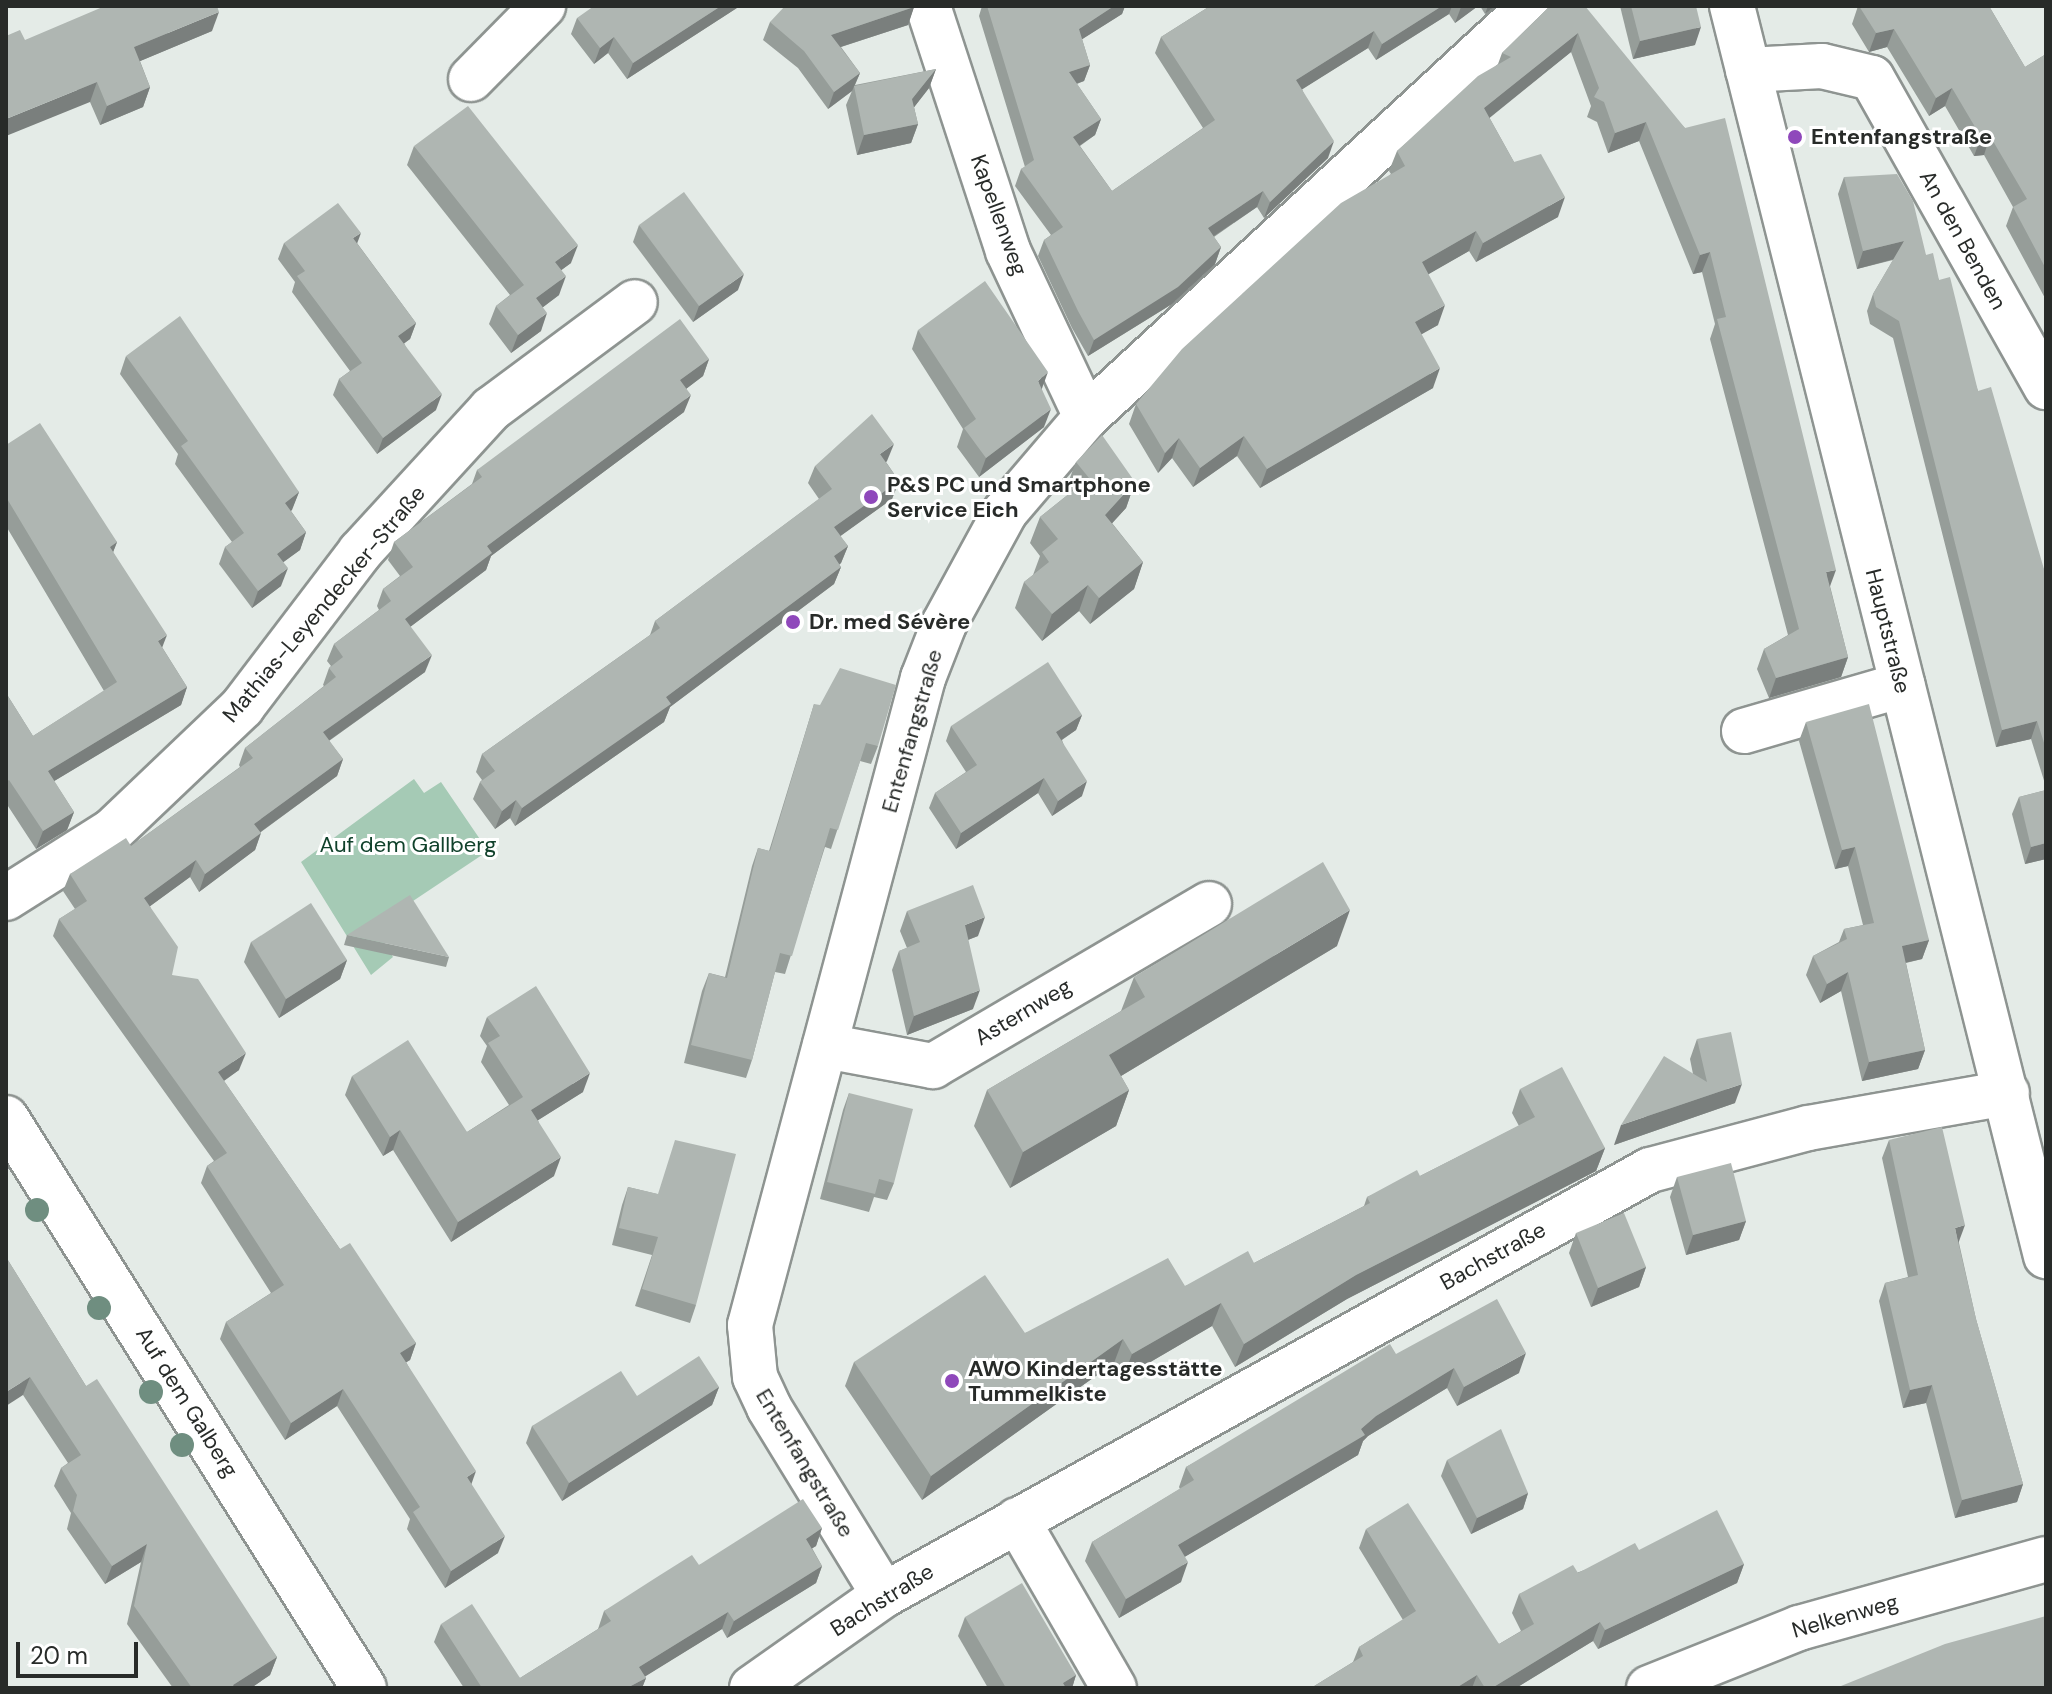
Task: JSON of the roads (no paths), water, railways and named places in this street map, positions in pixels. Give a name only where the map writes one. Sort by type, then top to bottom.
[{"type":"street","points":[[471,79],[543,6]]},
{"type":"street","name":"Kapellenweg","points":[[928,6],[1008,251],[1086,417]]},
{"type":"street","name":"Entenfangstraße","points":[[884,1595],[755,1377],[750,1325],[923,678],[944,624],[1005,512],[1086,417],[1531,6]]},
{"type":"street","name":"Hauptstraße","points":[[1732,6],[2043,1236]]},
{"type":"street","name":"An den Benden","points":[[1748,70],[1822,66],[1872,78],[2046,387]]},
{"type":"street","name":"Mathias-Leyendecker-Straße","points":[[6,898],[112,831],[232,718],[360,552],[491,409],[635,302]]},
{"type":"street","points":[[1744,731],[1902,685]]},
{"type":"street","name":"Asternweg","points":[[825,1046],[933,1066],[1209,904]]},
{"type":"street","name":"Bachstraße","points":[[752,1688],[884,1595],[1650,1170],[1808,1128],[2007,1093]]},
{"type":"street","name":"Auf dem Galberg","points":[[6,1118],[364,1688]]},
{"type":"street","points":[[1017,1520],[1114,1688]]},
{"type":"street","name":"Nelkenweg","points":[[1649,1688],[1799,1628],[2046,1559]]},
{"type":"place","name":"Entenfangstraße","points":[[1795,137]]},
{"type":"place","name":"P&S PC und Smartphone Service Eich","points":[[871,497]]},
{"type":"place","name":"Dr. med Sévère","points":[[793,622]]},
{"type":"place","name":"AWO Kindertagesstätte Tummelkiste","points":[[952,1381]]},
{"type":"park label","name":"Auf dem Gallberg","points":[[408,845]]}]
